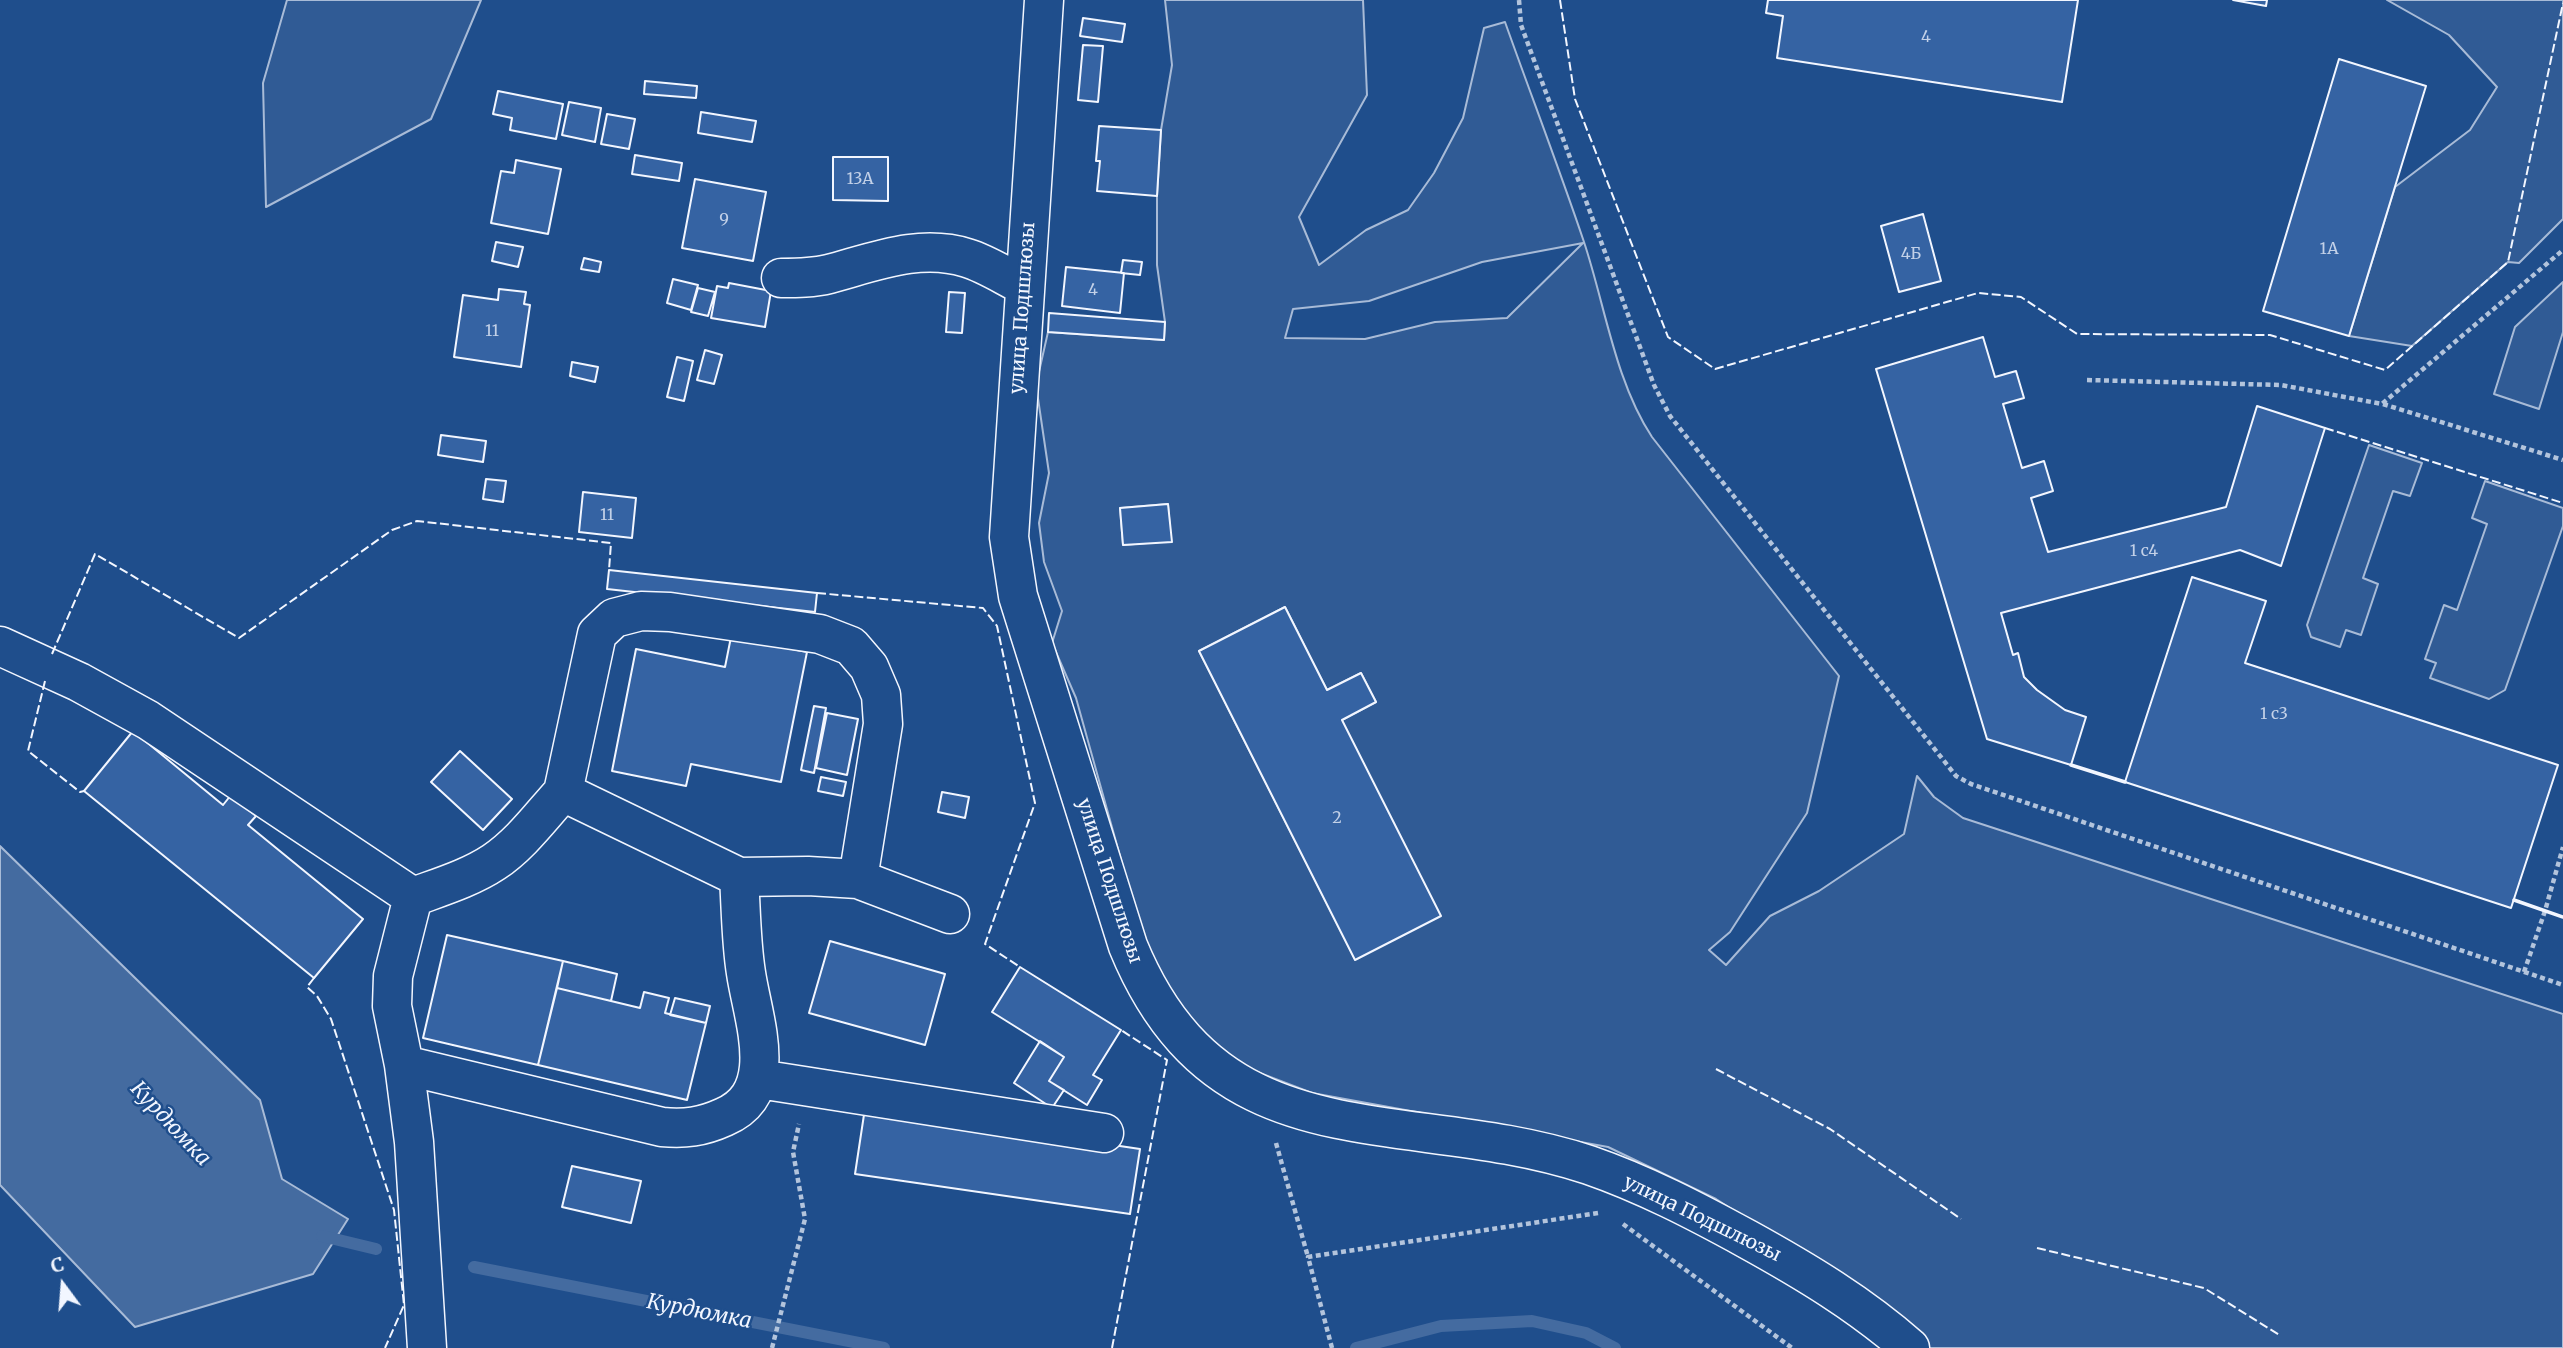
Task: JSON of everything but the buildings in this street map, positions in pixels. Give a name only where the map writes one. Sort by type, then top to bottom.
[{"type":"street","name":"улица Подшлюзы","points":[[1044,0],[1009,537],[1018,596],[1128,946],[1140,976],[1160,1008],[1210,1065],[1262,1097],[1332,1119],[1532,1150],[1588,1165],[1645,1187],[1724,1226],[1845,1296],[1910,1348]]},
{"type":"street","points":[[781,278],[809,278],[897,255],[944,253],[967,258],[1025,286]]},
{"type":"street","points":[[413,897],[472,875],[495,862],[515,845],[563,792],[597,634],[614,618],[641,611],[670,612],[820,634],[851,646],[869,667],[881,695],[883,724],[858,879]]},
{"type":"street","points":[[0,646],[79,682],[148,720],[413,897]]},
{"type":"street","points":[[563,792],[739,877],[808,876],[858,879],[950,914]]},
{"type":"street","points":[[404,1065],[662,1127],[688,1129],[707,1125],[732,1114],[749,1101],[759,1079],[760,1055],[745,965],[739,877]]},
{"type":"street","points":[[413,897],[393,976],[392,1006],[404,1065],[414,1142],[427,1348]]},
{"type":"street","points":[[759,1079],[1104,1133]]},
{"type":"path","points":[[1519,0],[1521,25],[1654,385],[1670,416],[1956,776],[1984,789],[2563,985]]},
{"type":"path","points":[[2382,404],[2563,250]]},
{"type":"path","points":[[2087,380],[2281,385],[2382,404],[2563,460]]},
{"type":"path","points":[[2524,972],[2563,847]]},
{"type":"path","points":[[772,1348],[805,1219],[793,1152],[807,1087]]},
{"type":"path","points":[[1262,1097],[1332,1348]]},
{"type":"path","points":[[1308,1257],[1606,1211]]},
{"type":"path","points":[[1617,1219],[1792,1348]]},
{"type":"shaded area","points":[[287,0],[481,0],[431,119],[266,207],[263,83]]},
{"type":"shaded area","points":[[1165,0],[1363,0],[1367,95],[1299,217],[1319,265],[1366,230],[1408,210],[1434,173],[1463,118],[1484,28],[1505,22],[1584,242],[1612,342],[1639,415],[1652,437],[1839,676],[1807,813],[1730,932],[1709,950],[1726,965],[1770,916],[1819,891],[1904,834],[1917,776],[1934,797],[1963,818],[2563,1014],[2563,1348],[1924,1348],[1838,1277],[1716,1199],[1608,1147],[1312,1093],[1252,1070],[1213,1045],[1175,1003],[1145,946],[1076,698],[1052,643],[1062,611],[1044,562],[1039,523],[1049,473],[1036,385],[1048,332],[1164,340],[1165,322],[1157,265],[1157,196],[1161,130],[1172,65]],"holes":[[[1583,243],[1507,318],[1435,322],[1365,339],[1285,338],[1293,309],[1369,301],[1482,262]],[[1168,504],[1171,541],[1123,545],[1120,508]],[[1285,607],[1327,690],[1361,673],[1376,702],[1342,720],[1355,959],[1199,651]]]},
{"type":"shaded area","points":[[2387,0],[2563,0],[2563,219],[2519,263],[2508,262],[2412,346],[2349,336],[2395,187],[2470,130],[2497,87],[2449,35]]},
{"type":"shaded area","points":[[2563,282],[2563,332],[2539,409],[2494,394],[2515,327]]},
{"type":"shaded area","points":[[2369,445],[2422,463],[2410,496],[2393,491],[2363,578],[2378,584],[2361,635],[2346,630],[2340,647],[2311,637],[2307,625]]},
{"type":"shaded area","points":[[2485,481],[2563,508],[2563,526],[2505,690],[2489,699],[2430,678],[2436,663],[2425,659],[2444,605],[2457,610],[2487,524],[2472,518]]},
{"type":"water","points":[[0,846],[260,1100],[282,1179],[348,1219],[313,1274],[135,1327],[0,1185]]},
{"type":"waterway","name":"Курдюмка","points":[[322,1236],[376,1249]]},
{"type":"waterway","name":"Курдюмка","points":[[474,1267],[884,1348]]},
{"type":"waterway","name":"Курдюмка","points":[[1356,1348],[1441,1326],[1532,1321],[1586,1333],[1615,1348]]},
{"type":"fence","points":[[1560,0],[1575,99],[1668,337],[1715,369],[1978,293],[2021,297],[2077,334],[2270,335],[2385,370],[2508,262],[2563,3]]},
{"type":"fence","points":[[2325,428],[2563,503]]},
{"type":"fence","points":[[52,654],[95,554],[239,638],[392,530],[417,521],[611,543],[609,570]]},
{"type":"fence","points":[[817,593],[983,608],[997,626],[1035,803],[985,944],[1020,967]]},
{"type":"fence","points":[[45,681],[28,751],[80,792],[84,791]]},
{"type":"fence","points":[[314,978],[307,987],[317,996],[331,1019],[394,1210],[404,1305],[385,1348]]},
{"type":"fence","points":[[1112,1348],[1167,1060],[1121,1030]]},
{"type":"fence","points":[[1716,1069],[1830,1129],[1961,1219]]},
{"type":"fence","points":[[2037,1248],[2204,1288],[2281,1336]]},
{"type":"wall","points":[[2071,765],[2125,782]]},
{"type":"wall","points":[[2514,900],[2563,917]]}]
